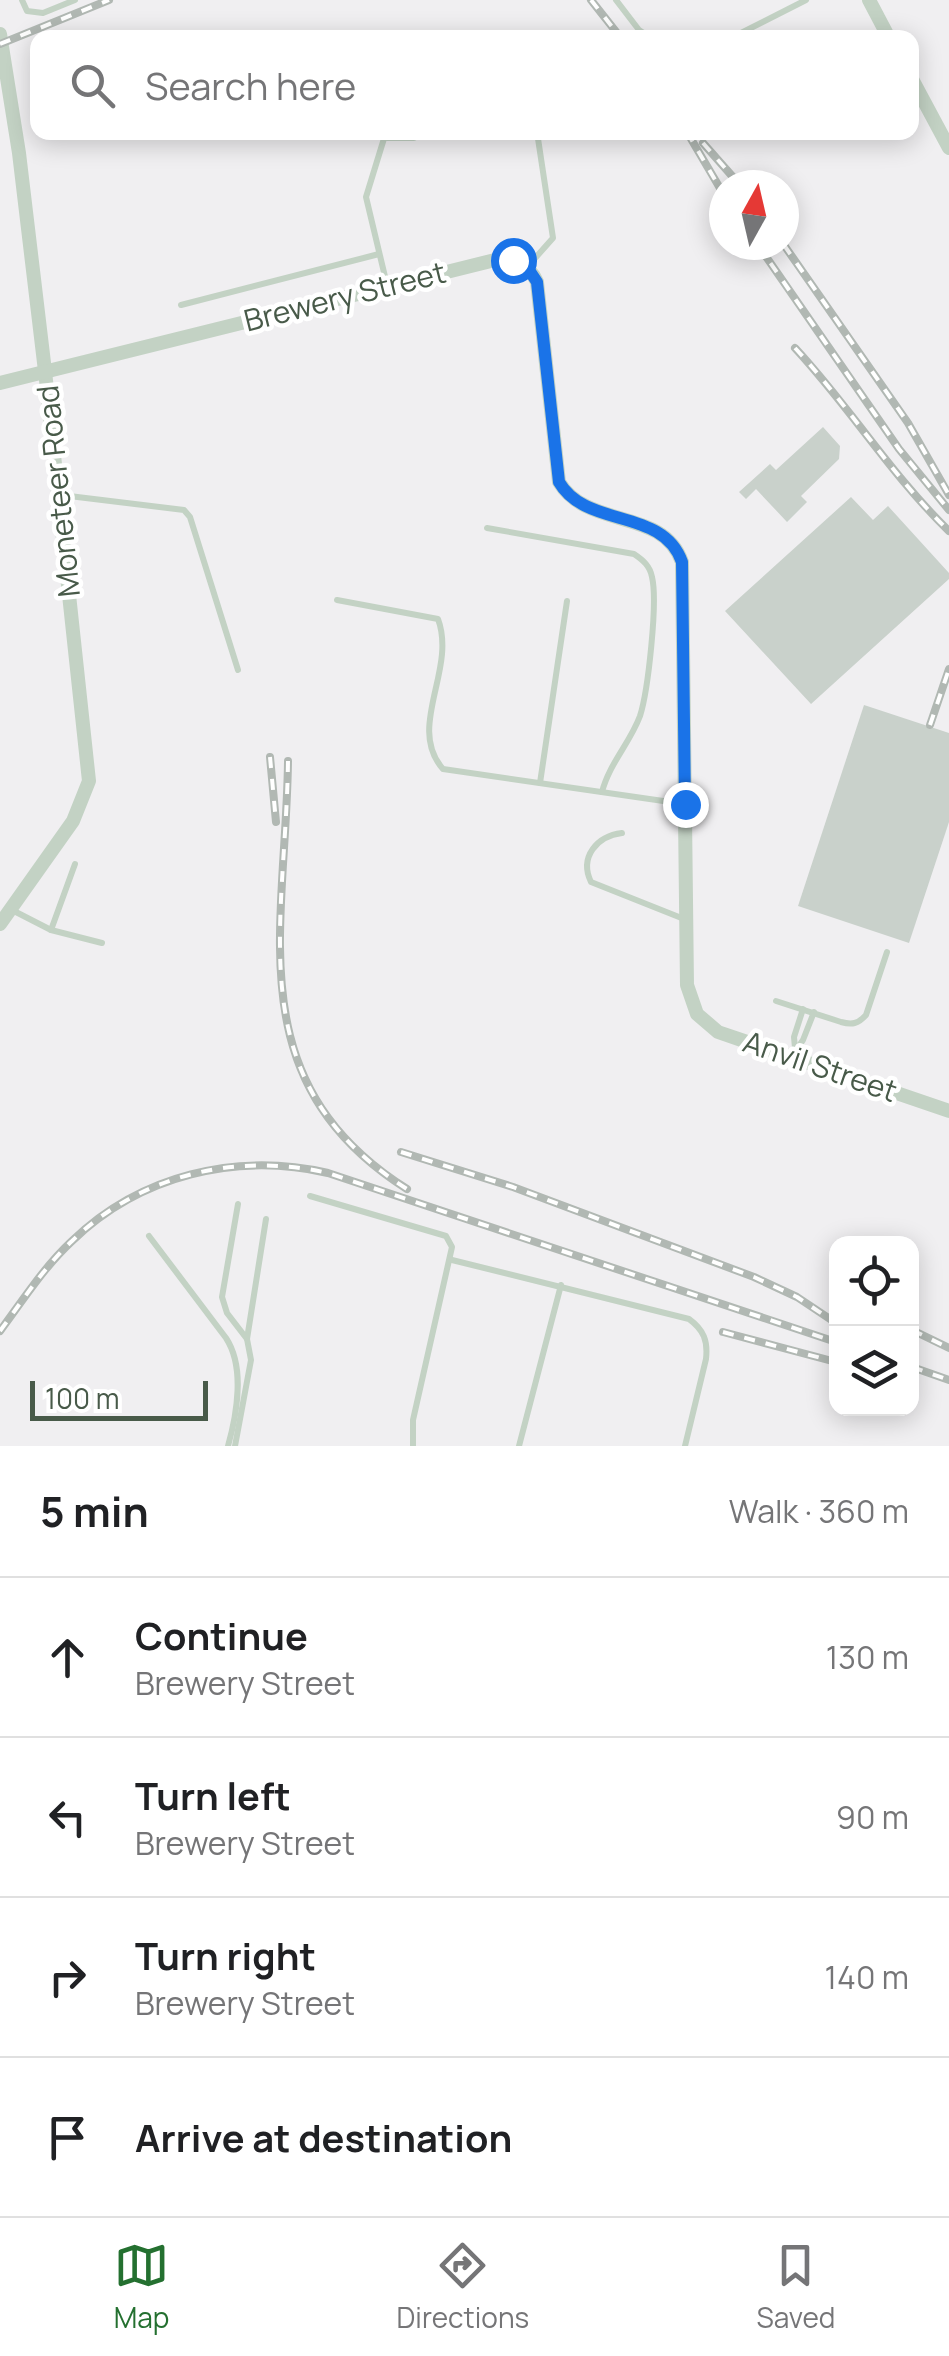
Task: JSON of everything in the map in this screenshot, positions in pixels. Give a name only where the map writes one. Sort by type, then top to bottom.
[{"type":"street","points":[[872,1],[885,30]]},
{"type":"street","name":"Moneteer Road","points":[[0,34],[46,371],[89,781],[73,822],[0,924]]},
{"type":"street","points":[[919,91],[949,148]]},
{"type":"street","name":"Brewery Street","points":[[0,382],[494,260],[513,260],[527,267]]},
{"type":"street","points":[[527,267],[537,282],[559,482],[566,494],[583,506],[664,535],[682,562],[686,920]]},
{"type":"street","name":"Anvil Street","points":[[686,920],[687,985],[696,1014],[706,1025],[949,1111]]},
{"type":"lane","points":[[22,0],[27,11],[35,14],[75,0]]},
{"type":"lane","points":[[616,0],[639,30]]},
{"type":"lane","points":[[747,30],[806,0]]},
{"type":"lane","points":[[384,140],[366,196],[387,286]]},
{"type":"lane","points":[[527,267],[553,238],[538,140]]},
{"type":"lane","points":[[181,305],[380,254]]},
{"type":"lane","points":[[60,495],[184,510],[190,518],[238,670]]},
{"type":"lane","points":[[486,528],[634,554],[645,561],[652,577],[653,609],[640,714],[602,792]]},
{"type":"lane","points":[[337,600],[438,619],[442,629],[442,664],[428,725],[429,745],[443,769],[685,804]]},
{"type":"lane","points":[[540,784],[567,601]]},
{"type":"lane","points":[[622,833],[607,834],[598,841],[587,865],[591,882],[686,920]]},
{"type":"lane","points":[[51,930],[75,864]]},
{"type":"lane","points":[[11,910],[51,930],[102,943]]},
{"type":"lane","points":[[776,1001],[851,1024],[860,1022],[886,952]]},
{"type":"lane","points":[[793,1053],[803,1009]]},
{"type":"lane","points":[[793,1053],[814,1012]]},
{"type":"lane","points":[[310,1196],[446,1236],[452,1247],[412,1420],[412,1446]]},
{"type":"lane","points":[[238,1204],[222,1297],[227,1313],[247,1338]]},
{"type":"lane","points":[[232,1446],[250,1373],[247,1338],[266,1219]]},
{"type":"lane","points":[[149,1236],[234,1354],[232,1446]]},
{"type":"lane","points":[[452,1260],[561,1285],[689,1320],[700,1327],[708,1347],[685,1446]]},
{"type":"lane","points":[[518,1446],[561,1285]]},
{"type":"building","points":[[823,427],[840,446],[839,459],[801,496],[807,502],[787,522],[756,489],[746,499],[739,492],[770,464],[776,470]]},
{"type":"building","points":[[851,497],[873,520],[888,506],[949,573],[949,579],[811,704],[725,611]]},
{"type":"building","points":[[864,705],[949,733],[949,822],[909,943],[798,906]]},
{"type":"railway","points":[[35,30],[109,0]]},
{"type":"railway","points":[[591,0],[615,30]]},
{"type":"railway","points":[[0,44],[30,32]]},
{"type":"railway","points":[[692,140],[709,170]]},
{"type":"railway","points":[[703,143],[727,170]]},
{"type":"railway","points":[[768,260],[899,449],[949,510]]},
{"type":"railway","points":[[794,260],[908,423],[949,495]]},
{"type":"railway","points":[[795,348],[908,487],[949,531]]},
{"type":"railway","points":[[930,725],[949,669]]},
{"type":"railway","points":[[270,757],[276,822]]},
{"type":"railway","points":[[288,761],[280,941],[283,997],[294,1050],[316,1100],[353,1146],[407,1189]]},
{"type":"railway","points":[[401,1152],[513,1187],[754,1277],[797,1297],[829,1318]]},
{"type":"railway","points":[[0,1331],[62,1251],[99,1218],[159,1185],[191,1174],[259,1165],[328,1173],[829,1340]]},
{"type":"railway","points":[[723,1332],[829,1360]]},
{"type":"railway","points":[[919,1333],[949,1348]]},
{"type":"railway","points":[[919,1369],[949,1380]]},
{"type":"route","points":[[513,260],[527,267],[537,282],[559,482],[566,494],[583,506],[664,535],[682,562],[685,804]]}]
